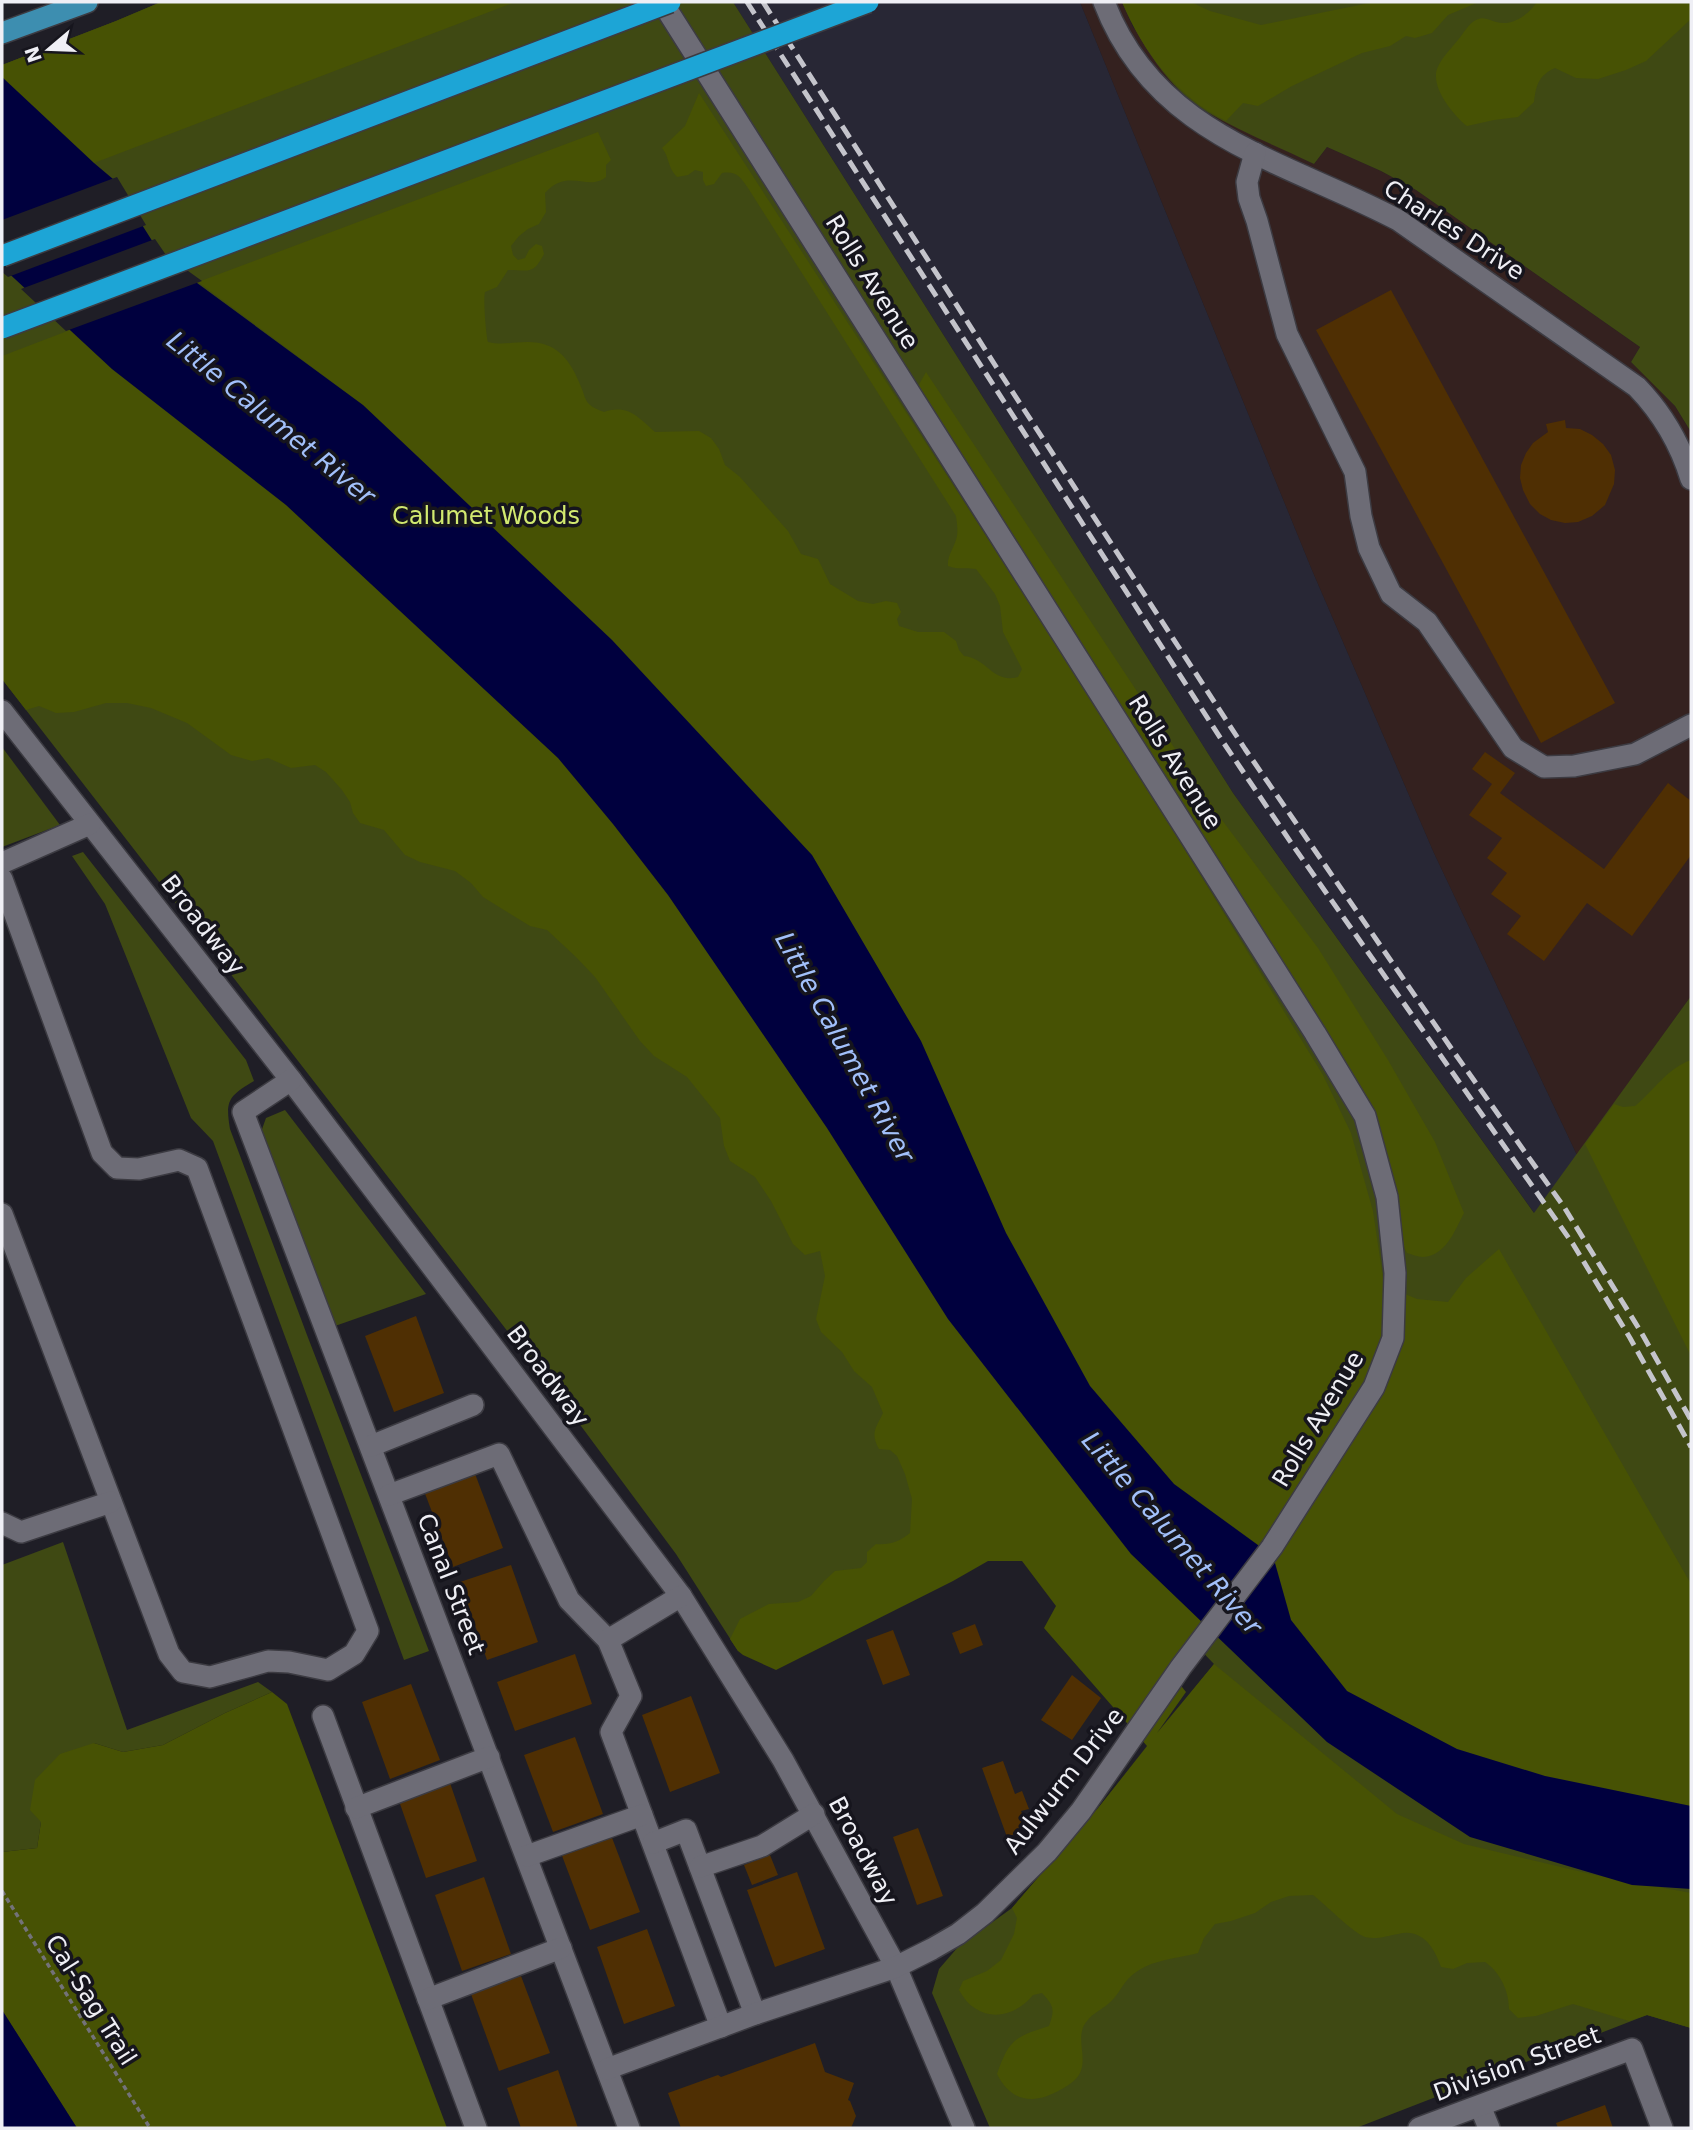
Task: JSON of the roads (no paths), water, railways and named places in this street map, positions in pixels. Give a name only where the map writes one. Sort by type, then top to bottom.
[{"type":"highway","points":[[2,256],[670,2]]},
{"type":"highway","points":[[2,328],[868,2]]},
{"type":"main road","points":[[12,29],[87,2]]},
{"type":"street","name":"Rolls Avenue","points":[[662,2],[1308,1021],[1365,1116],[1387,1197],[1395,1273],[1393,1338],[1374,1387],[1272,1547]]},
{"type":"street","name":"Charles Drive","points":[[1104,2],[1125,46],[1143,72],[1195,121],[1229,142],[1398,220],[1637,387],[1656,407],[1673,434],[1691,479]]},
{"type":"street","points":[[1255,153],[1247,182],[1249,198],[1287,334],[1355,472],[1369,548],[1391,594],[1427,622],[1513,748],[1544,767],[1574,766],[1635,754],[1691,725]]},
{"type":"street","name":"Broadway","points":[[2,711],[291,1080],[681,1596],[783,1760],[896,1967],[964,2128]]},
{"type":"street","points":[[2,863],[90,824]]},
{"type":"street","points":[[2,880],[102,1153],[117,1168],[139,1169],[179,1160],[197,1168],[368,1631],[354,1654],[328,1670],[289,1662],[268,1661],[210,1677],[183,1672],[169,1654],[2,1214]]},
{"type":"street","name":"Canal Street","points":[[291,1080],[243,1112],[629,2128]]},
{"type":"street","points":[[371,1446],[473,1405]]},
{"type":"street","points":[[389,1495],[499,1454],[569,1600],[608,1640],[632,1696],[611,1732],[721,2027]]},
{"type":"street","points":[[2,1523],[21,1532],[111,1502]]},
{"type":"street","name":"Aulwurm Drive","points":[[607,2069],[755,2014],[896,1967],[949,1939],[985,1913],[1047,1852],[1081,1811],[1181,1667],[1272,1547]]},
{"type":"street","points":[[608,1640],[681,1596]]},
{"type":"street","points":[[323,1716],[476,2128]]},
{"type":"street","points":[[356,1808],[489,1757]]},
{"type":"street","points":[[701,1867],[762,1846],[814,1814]]},
{"type":"street","points":[[527,1856],[642,1815]]},
{"type":"street","points":[[653,1843],[686,1830],[755,2014]]},
{"type":"street","points":[[428,1999],[561,1948]]},
{"type":"street","name":"Division Street","points":[[1419,2128],[1632,2049],[1662,2128]]},
{"type":"street","points":[[1480,2106],[1489,2128]]},
{"type":"water","name":"Little Calumet River","points":[[2,77],[113,179],[163,258],[363,405],[612,640],[812,855],[921,1041],[1006,1233],[1090,1386],[1174,1484],[1273,1556],[1291,1620],[1347,1691],[1457,1749],[1545,1776],[1691,1806],[1691,1889],[1632,1885],[1470,1837],[1327,1742],[1131,1554],[948,1319],[827,1128],[668,895],[558,758],[286,505],[112,369],[2,267]]},
{"type":"water","points":[[2,2010],[77,2128],[2,2128]]},
{"type":"railway","points":[[747,2],[1221,739],[1573,1244],[1691,1447]]},
{"type":"railway","points":[[763,2],[1245,749],[1564,1207],[1641,1332],[1691,1420]]},
{"type":"park label","name":"Calumet Woods","points":[[486,516]]}]
